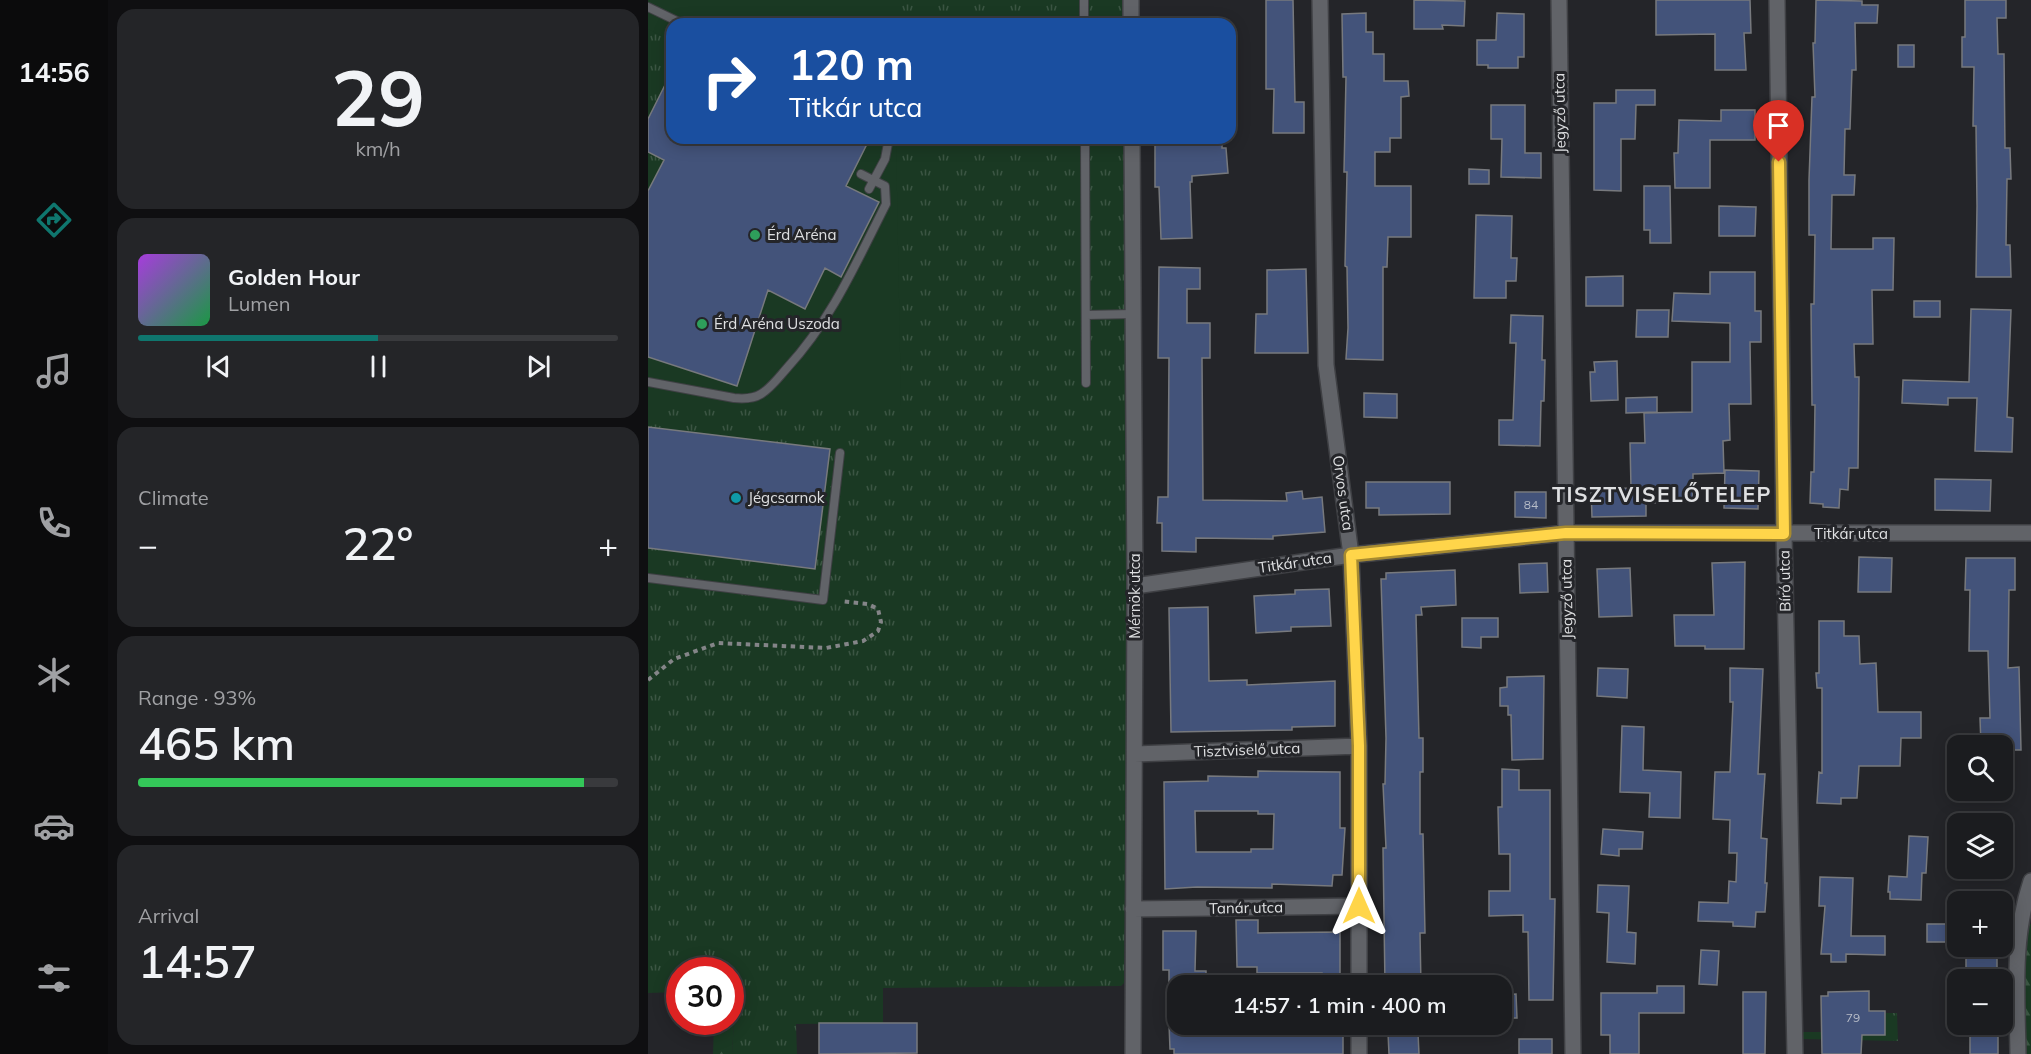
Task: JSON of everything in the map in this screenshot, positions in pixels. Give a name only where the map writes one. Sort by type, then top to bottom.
[{"type":"street","points":[[1131,0],[1131,18]]},
{"type":"street","name":"Orvos utca","points":[[1320,0],[1326,365],[1351,555],[1359,746],[1359,975]]},
{"type":"street","name":"Jegyző utca","points":[[1559,0],[1573,1054]]},
{"type":"street","name":"Bíró utca","points":[[1777,0],[1784,534],[1795,1054]]},
{"type":"street","name":"Mérnök utca","points":[[1132,144],[1135,586],[1133,1054]]},
{"type":"street","name":"Titkár utca","points":[[1135,586],[1351,555],[1566,533],[2031,533]]},
{"type":"street","name":"Tisztviselő utca","points":[[1135,754],[1359,746]]},
{"type":"street","points":[[2018,1054],[2016,957],[2020,920],[2031,881]]},
{"type":"street","name":"Tanár utca","points":[[1132,909],[1359,906]]},
{"type":"street","points":[[1359,1035],[1359,1054]]},
{"type":"lane","points":[[1084,0],[1084,18]]},
{"type":"lane","points":[[648,7],[671,18]]},
{"type":"lane","points":[[869,189],[885,159],[888,144]]},
{"type":"lane","points":[[1085,144],[1086,383]]},
{"type":"lane","points":[[648,382],[748,399],[761,394],[770,387],[821,328],[886,204],[885,186],[861,174]]},
{"type":"lane","points":[[1086,315],[1133,314]]},
{"type":"lane","points":[[648,578],[823,600],[840,453]]},
{"type":"path","points":[[648,680],[674,659],[718,643],[826,648],[863,641],[878,631],[881,621],[878,609],[868,604],[841,601]]},
{"type":"green space","points":[[648,0],[1123,0],[1123,18],[666,18],[666,144],[1125,144],[1129,501],[1124,983],[1121,986],[883,988],[883,1023],[796,1024],[797,1054],[732,1054],[733,1035],[744,1035],[744,957],[666,957],[666,992],[648,993]]},
{"type":"green space","points":[[648,0],[894,0],[894,18],[666,18],[666,38],[648,29]]},
{"type":"green space","name":"Érd Aréna","points":[[666,83],[666,144],[896,144],[901,406],[648,406],[648,191],[666,161],[648,152],[648,119]]},
{"type":"green space","points":[[2031,924],[2031,1054],[2024,1054],[2021,957],[2026,925]]},
{"type":"green space","points":[[1886,1013],[1897,1013],[1898,1041],[1803,1039],[1803,1032],[1885,1035]]},
{"type":"green space","points":[[714,1035],[733,1035],[732,1054],[713,1054]]},
{"type":"building","points":[[1266,0],[1293,0],[1295,102],[1304,102],[1304,133],[1273,133],[1274,89],[1266,89]]},
{"type":"building","points":[[1414,0],[1465,1],[1464,26],[1442,25],[1443,29],[1414,29]]},
{"type":"building","points":[[1656,0],[1750,0],[1751,33],[1744,33],[1746,70],[1715,70],[1715,34],[1656,35]]},
{"type":"building","points":[[1816,0],[1862,1],[1862,5],[1878,5],[1877,23],[1855,23],[1856,70],[1852,70],[1850,129],[1845,129],[1844,175],[1855,175],[1854,195],[1832,195],[1831,249],[1873,249],[1873,238],[1894,238],[1893,290],[1872,290],[1873,344],[1854,344],[1855,377],[1859,377],[1858,468],[1849,468],[1848,490],[1840,489],[1839,508],[1810,503],[1811,472],[1814,472],[1815,405],[1812,405],[1811,304],[1814,304],[1815,235],[1809,235],[1809,180],[1812,97],[1815,97],[1813,43],[1815,43]]},
{"type":"building","points":[[1965,0],[2006,0],[2006,18],[1997,18],[1998,54],[2004,54],[2005,148],[2010,148],[2011,179],[2007,179],[2006,245],[2010,245],[2011,277],[1976,277],[1974,67],[1962,67]]},
{"type":"building","points":[[1366,13],[1366,32],[1373,32],[1373,54],[1384,54],[1384,81],[1408,81],[1409,96],[1401,97],[1401,138],[1390,138],[1390,152],[1375,152],[1375,186],[1411,186],[1411,237],[1388,237],[1387,267],[1383,267],[1383,360],[1346,359],[1348,328],[1347,267],[1345,266],[1347,172],[1344,172],[1346,77],[1343,77],[1342,14]]},
{"type":"building","points":[[1497,13],[1524,14],[1524,57],[1518,57],[1518,68],[1488,68],[1488,65],[1477,65],[1477,40],[1496,40]]},
{"type":"building","points":[[1898,45],[1914,45],[1914,67],[1898,67]]},
{"type":"building","name":"Érd Aréna","points":[[666,83],[666,144],[867,144],[846,186],[879,202],[841,277],[825,268],[805,309],[768,290],[737,386],[648,357],[648,191],[664,160],[648,152],[648,119]]},
{"type":"building","points":[[1616,90],[1655,90],[1655,105],[1636,105],[1635,139],[1621,139],[1621,191],[1594,190],[1594,103],[1616,103]]},
{"type":"building","points":[[1491,105],[1525,105],[1525,153],[1541,153],[1541,178],[1501,177],[1502,139],[1491,139]]},
{"type":"building","points":[[1721,110],[1755,110],[1755,140],[1710,140],[1710,188],[1675,188],[1674,153],[1678,153],[1679,120],[1721,121]]},
{"type":"building","points":[[1155,144],[1222,144],[1222,148],[1226,148],[1228,173],[1192,176],[1192,182],[1190,182],[1192,238],[1161,239],[1159,187],[1155,187]]},
{"type":"building","points":[[1469,169],[1489,170],[1489,184],[1469,184]]},
{"type":"building","points":[[1644,186],[1670,186],[1671,243],[1650,243],[1650,230],[1644,230]]},
{"type":"building","points":[[1719,206],[1756,207],[1755,236],[1719,236]]},
{"type":"building","points":[[1476,215],[1512,216],[1511,258],[1517,258],[1516,281],[1506,281],[1506,298],[1474,298]]},
{"type":"building","points":[[1159,267],[1200,268],[1200,289],[1187,289],[1187,323],[1210,323],[1210,358],[1202,358],[1203,500],[1287,501],[1286,493],[1302,491],[1303,499],[1322,497],[1325,532],[1273,536],[1273,539],[1196,538],[1196,552],[1162,551],[1162,523],[1157,523],[1158,497],[1168,497],[1169,358],[1158,358]]},
{"type":"building","points":[[1306,269],[1308,353],[1255,353],[1256,314],[1267,314],[1267,270]]},
{"type":"building","points":[[1710,272],[1755,272],[1755,311],[1761,311],[1761,342],[1750,342],[1751,404],[1729,404],[1730,440],[1723,441],[1724,473],[1693,474],[1693,502],[1646,503],[1646,516],[1592,517],[1591,489],[1631,488],[1630,443],[1645,443],[1644,413],[1692,412],[1692,362],[1730,362],[1730,323],[1672,321],[1674,293],[1710,294]]},
{"type":"building","points":[[1623,276],[1623,306],[1586,306],[1586,277]]},
{"type":"building","points":[[1914,301],[1940,301],[1940,317],[1914,317]]},
{"type":"building","points":[[1971,309],[2011,310],[2007,417],[2013,418],[2012,452],[1975,451],[1977,398],[1948,398],[1948,405],[1902,403],[1903,380],[1969,382]]},
{"type":"building","points":[[1637,310],[1669,310],[1668,337],[1636,337]]},
{"type":"building","points":[[1511,315],[1543,316],[1542,360],[1545,360],[1540,446],[1499,445],[1499,420],[1513,420],[1516,343],[1510,343]]},
{"type":"building","points":[[1617,361],[1618,400],[1591,401],[1590,372],[1595,372],[1594,362]]},
{"type":"building","points":[[1364,393],[1397,394],[1397,418],[1364,417]]},
{"type":"building","points":[[1657,397],[1657,412],[1626,413],[1626,398]]},
{"type":"building","name":"Jégcsarnok","points":[[648,427],[830,449],[815,569],[648,548]]},
{"type":"building","points":[[1725,470],[1759,471],[1758,509],[1724,508]]},
{"type":"building","points":[[1935,479],[1991,480],[1990,511],[1935,510]]},
{"type":"building","points":[[1366,482],[1450,482],[1450,514],[1379,515],[1379,508],[1366,508]]},
{"type":"building","points":[[1515,492],[1546,492],[1546,518],[1515,517]]},
{"type":"building","points":[[1859,557],[1892,558],[1891,592],[1858,592]]},
{"type":"building","points":[[1966,558],[2015,558],[2015,590],[2009,590],[2008,668],[2019,667],[2021,750],[2013,750],[2013,735],[1981,735],[1980,718],[1990,718],[1988,651],[1969,651],[1970,590],[1965,590]]},
{"type":"building","points":[[1745,562],[1744,649],[1675,646],[1674,615],[1714,615],[1712,563]]},
{"type":"building","points":[[1547,563],[1548,592],[1520,593],[1519,564]]},
{"type":"building","points":[[1630,568],[1632,616],[1599,617],[1597,569]]},
{"type":"building","points":[[1455,570],[1456,605],[1421,607],[1422,615],[1416,615],[1419,738],[1423,738],[1423,772],[1420,772],[1420,834],[1423,834],[1425,933],[1420,933],[1421,975],[1385,975],[1383,848],[1386,848],[1383,784],[1385,784],[1386,738],[1381,579],[1386,579],[1386,573]]},
{"type":"building","points":[[1329,589],[1331,626],[1291,627],[1291,631],[1256,633],[1254,596],[1295,594],[1295,590]]},
{"type":"building","points":[[1208,607],[1209,681],[1247,680],[1247,685],[1335,681],[1335,726],[1292,727],[1292,730],[1171,732],[1169,608]]},
{"type":"building","points":[[1462,618],[1498,618],[1498,637],[1481,637],[1481,648],[1462,647]]},
{"type":"building","points":[[1819,621],[1844,621],[1844,636],[1859,636],[1860,664],[1876,663],[1878,712],[1921,712],[1921,738],[1901,738],[1900,766],[1859,766],[1857,798],[1841,798],[1841,804],[1817,803],[1819,772],[1822,773],[1822,688],[1817,688],[1816,673],[1819,673]]},
{"type":"building","points":[[1598,668],[1628,669],[1627,698],[1597,696]]},
{"type":"building","points":[[1730,668],[1763,669],[1758,774],[1765,774],[1761,838],[1767,839],[1765,883],[1767,883],[1765,912],[1756,912],[1755,927],[1733,926],[1733,922],[1698,921],[1699,902],[1728,903],[1729,881],[1736,882],[1737,853],[1729,853],[1730,820],[1713,819],[1715,772],[1730,772],[1733,702],[1730,702]]},
{"type":"building","points":[[1544,676],[1543,759],[1512,760],[1511,715],[1508,715],[1508,706],[1500,706],[1500,688],[1507,687],[1507,677]]},
{"type":"building","points":[[1622,726],[1644,727],[1643,770],[1681,772],[1680,818],[1649,817],[1650,793],[1620,792]]},
{"type":"building","points":[[1502,769],[1519,770],[1519,790],[1550,790],[1550,899],[1555,899],[1553,1000],[1529,1000],[1528,932],[1523,932],[1523,915],[1489,916],[1489,891],[1510,891],[1510,854],[1499,854],[1498,807],[1502,807]]},
{"type":"building","points":[[1258,771],[1340,772],[1340,828],[1345,828],[1342,875],[1333,875],[1332,886],[1272,884],[1272,888],[1165,889],[1164,782],[1208,781],[1208,776],[1258,777]],"holes":[[[1195,811],[1258,811],[1258,814],[1274,814],[1273,849],[1251,849],[1251,852],[1196,852]]]},
{"type":"building","points":[[1603,829],[1643,832],[1642,849],[1619,849],[1619,856],[1601,854]]},
{"type":"building","points":[[1909,836],[1928,837],[1926,873],[1922,873],[1921,900],[1890,899],[1889,876],[1907,877]]},
{"type":"building","points":[[1820,877],[1853,878],[1851,936],[1885,936],[1885,955],[1846,954],[1846,962],[1831,962],[1831,954],[1821,954],[1825,906],[1819,906]]},
{"type":"building","points":[[1598,885],[1629,886],[1627,932],[1636,933],[1635,964],[1607,962],[1609,913],[1597,912]]},
{"type":"building","points":[[1236,920],[1258,920],[1258,933],[1340,932],[1340,975],[1257,973],[1257,967],[1237,967]]},
{"type":"building","points":[[1927,924],[1947,924],[1947,942],[1927,942]]},
{"type":"building","points":[[1163,931],[1196,931],[1195,971],[1206,971],[1206,975],[1169,975],[1169,970],[1163,970]]},
{"type":"building","points":[[1701,950],[1719,951],[1717,985],[1699,984]]},
{"type":"building","points":[[1966,957],[1997,957],[1997,969],[1966,969]]},
{"type":"building","points":[[1657,986],[1684,986],[1684,1013],[1639,1013],[1639,1054],[1610,1054],[1610,1035],[1601,1035],[1601,993],[1657,993]]},
{"type":"building","points":[[1869,991],[1869,1011],[1885,1011],[1885,1035],[1862,1035],[1861,1054],[1822,1054],[1821,996],[1828,996],[1828,992]]},
{"type":"building","points":[[1743,992],[1766,992],[1765,1054],[1743,1054]]},
{"type":"building","points":[[1512,994],[1516,994],[1517,1018],[1512,1018]]},
{"type":"building","points":[[819,1023],[917,1023],[917,1053],[819,1054]]},
{"type":"building","points":[[1169,1035],[1343,1035],[1343,1054],[1174,1054],[1174,1049],[1170,1049]]},
{"type":"building","points":[[1388,1035],[1418,1035],[1419,1054],[1389,1054]]},
{"type":"building","points":[[1970,1035],[1998,1035],[1998,1054],[1970,1054]]},
{"type":"building","points":[[1519,1039],[1552,1039],[1552,1054],[1519,1054]]},
{"type":"place","name":"Érd Aréna","points":[[755,235]]},
{"type":"place","name":"Érd Aréna Uszoda","points":[[702,324]]},
{"type":"place","name":"Jégcsarnok","points":[[736,498]]},
{"type":"district","name":"TISZTVISELŐTELEP","points":[[1662,495]]},
{"type":"route","points":[[1359,906],[1359,746],[1351,555],[1566,533],[1784,534],[1779,162]]}]
